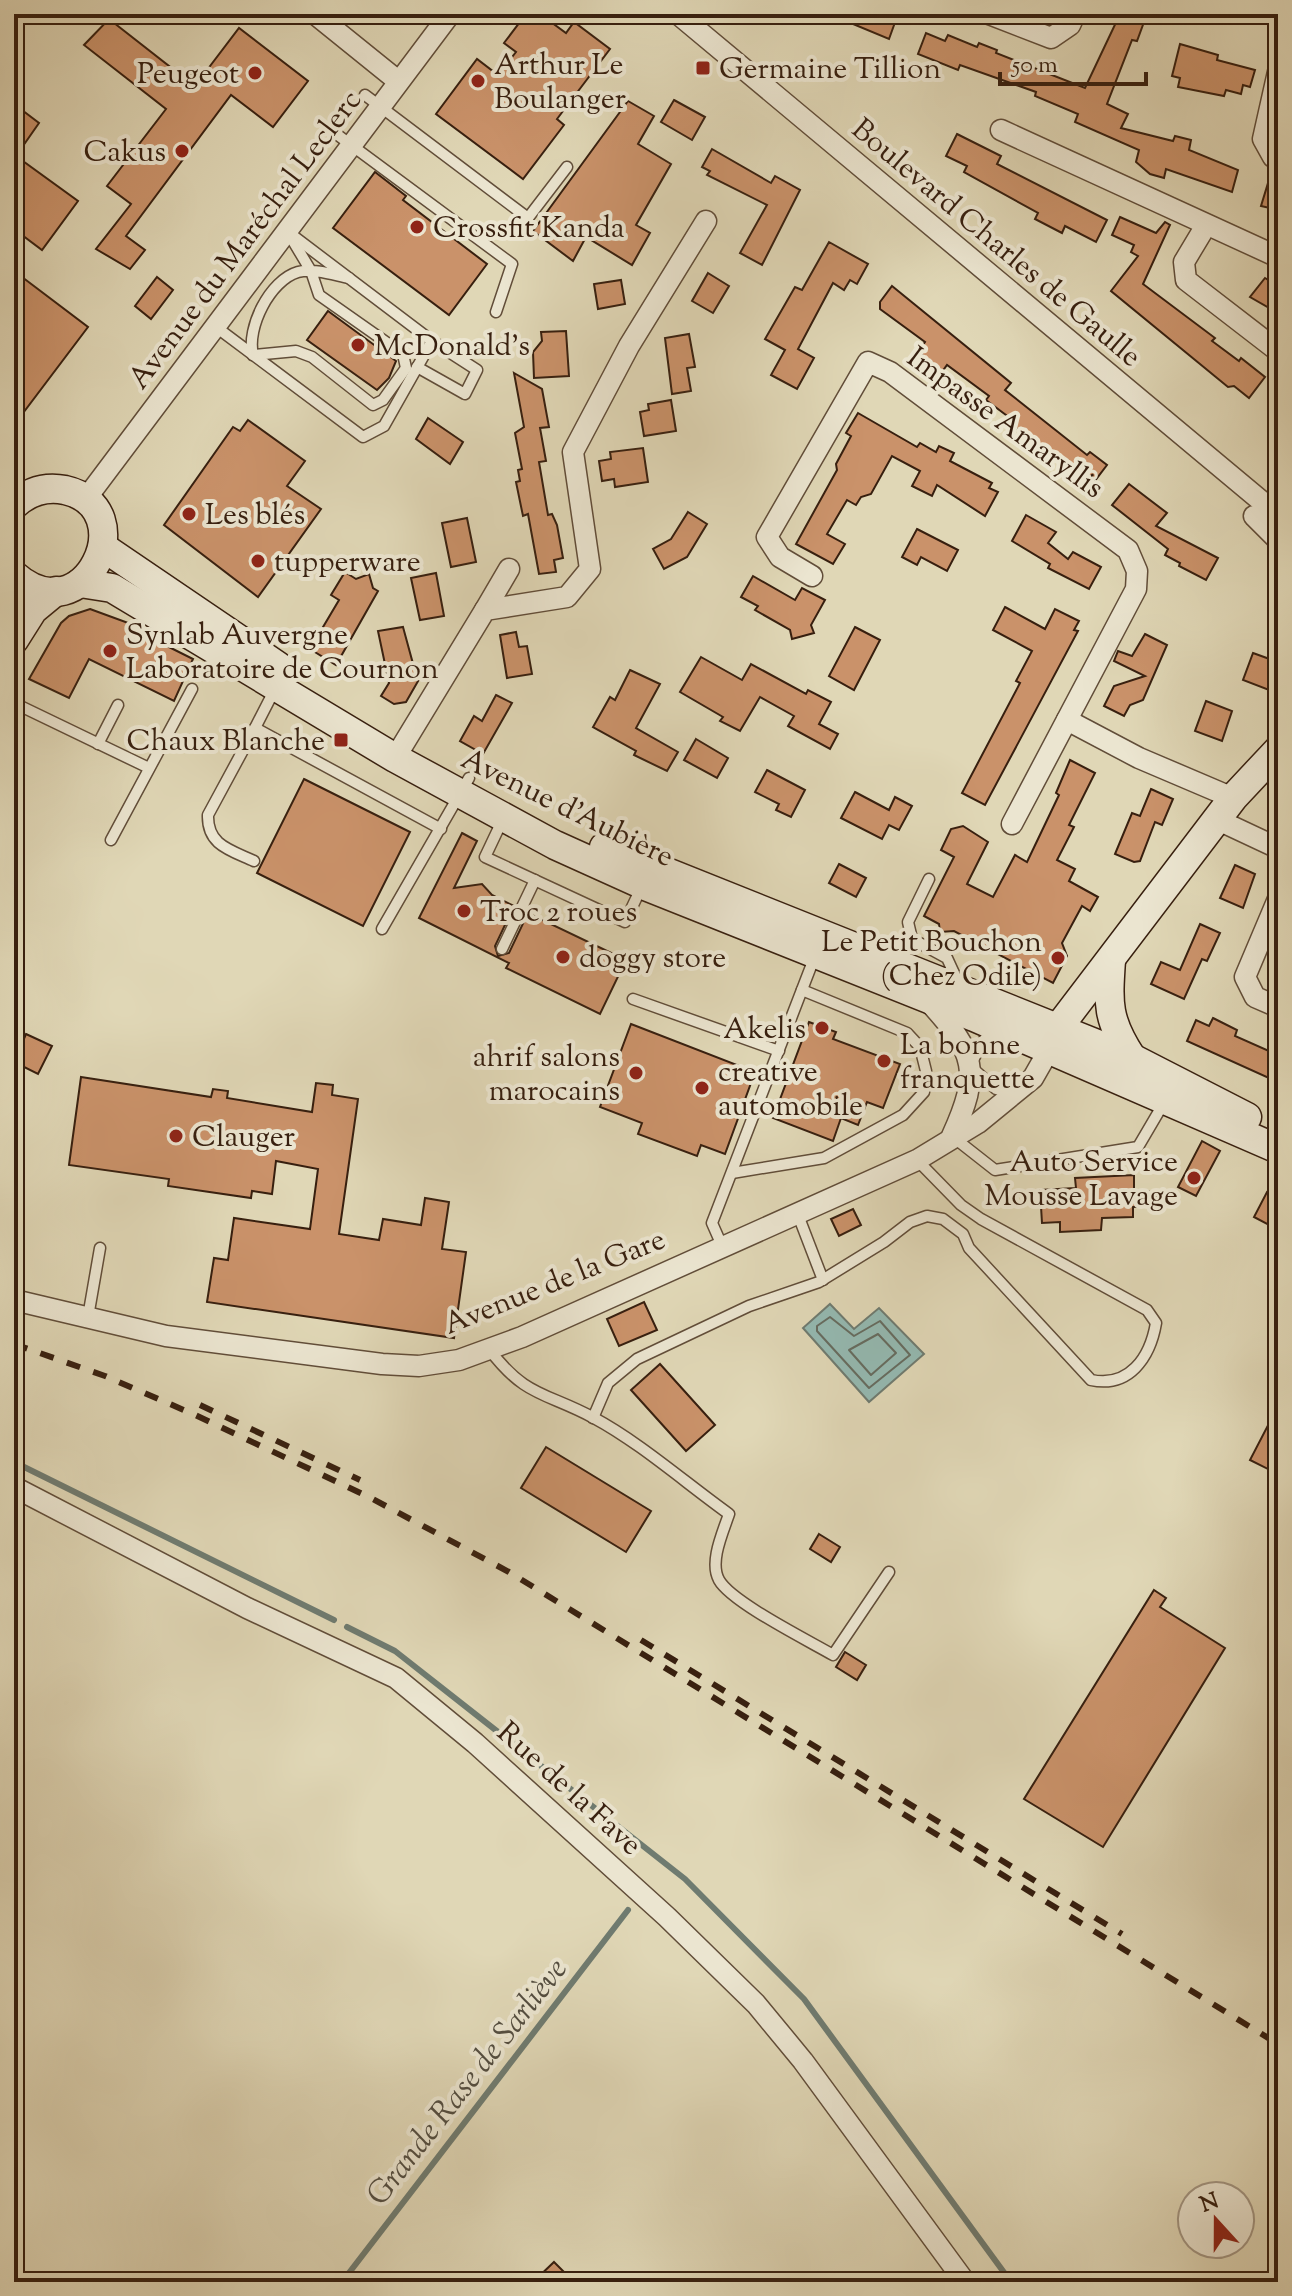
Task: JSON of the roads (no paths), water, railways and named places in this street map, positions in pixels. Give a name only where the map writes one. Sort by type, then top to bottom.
[{"type":"main road","points":[[14,640],[33,610],[96,568],[103,547],[98,517],[85,500],[62,489],[21,495]]},
{"type":"main road","name":"Avenue d'Aubière","points":[[103,547],[280,678]]},
{"type":"main road","name":"Avenue d'Aubière","points":[[14,575],[33,588],[112,588],[280,678],[466,786],[566,831],[961,988],[1053,1039]]},
{"type":"main road","points":[[1053,1039],[1224,809],[1278,750]]},
{"type":"main road","name":"Avenue d'Aubière","points":[[466,786],[504,818],[642,885],[817,952],[997,1027],[1053,1039]]},
{"type":"main road","points":[[1111,960],[1108,997],[1113,1029],[1132,1058]]},
{"type":"main road","points":[[1053,1039],[1132,1058],[1278,1135]]},
{"type":"main road","points":[[1053,1039],[1165,1100],[1278,1149]]},
{"type":"street","points":[[315,14],[398,81]]},
{"type":"street","name":"Avenue du Maréchal Leclerc","points":[[85,500],[287,231],[343,139],[373,100],[398,81],[450,14]]},
{"type":"street","name":"Boulevard Charles de Gaulle","points":[[678,14],[1278,515]]},
{"type":"street","points":[[989,14],[1051,38],[1070,25],[1075,14]]},
{"type":"street","points":[[1278,72],[1263,139],[1273,157],[1278,158]]},
{"type":"street","points":[[1001,130],[1205,227],[1278,257]]},
{"type":"street","points":[[485,610],[567,597],[590,569],[573,452],[629,346],[706,221]]},
{"type":"street","points":[[1205,227],[1184,262],[1186,280],[1278,351]]},
{"type":"street","name":"Impasse Amaryllis","points":[[812,576],[780,557],[767,537],[868,362],[890,372],[1128,550],[1137,571],[1136,589],[1012,824]]},
{"type":"street","points":[[1254,516],[1278,540]]},
{"type":"street","points":[[400,750],[509,569]]},
{"type":"street","points":[[1067,720],[1139,758],[1224,809],[1278,848]]},
{"type":"street","points":[[1278,899],[1245,977],[1255,997],[1278,1007]]},
{"type":"street","points":[[925,998],[958,1034],[970,1066],[969,1099],[952,1136]]},
{"type":"street","name":"Avenue de la Gare","points":[[14,1300],[166,1336],[382,1364],[419,1366],[459,1360],[723,1248],[917,1160],[978,1123],[1033,1078],[1053,1039]]},
{"type":"street","name":"Rue de la Fave","points":[[14,1487],[247,1608],[396,1678],[475,1743],[667,1917],[756,2004],[803,2061],[965,2282]]},
{"type":"lane","points":[[373,100],[528,218],[567,167]]},
{"type":"lane","points":[[343,139],[512,264],[496,312]]},
{"type":"lane","points":[[253,355],[296,351],[312,357],[373,405],[383,400],[406,368],[403,354],[319,295],[311,271],[287,231]]},
{"type":"lane","points":[[287,231],[432,341],[477,370],[465,394],[417,367]]},
{"type":"lane","points":[[253,355],[250,343],[255,318],[283,282],[297,272],[311,271],[349,278]]},
{"type":"lane","points":[[216,327],[363,437],[384,426],[432,341]]},
{"type":"lane","points":[[254,861],[217,845],[207,830],[208,815],[280,678]]},
{"type":"lane","points":[[111,840],[192,689]]},
{"type":"lane","points":[[14,703],[149,768]]},
{"type":"lane","points":[[98,744],[118,705]]},
{"type":"lane","points":[[255,728],[441,829]]},
{"type":"lane","points":[[382,929],[466,786]]},
{"type":"lane","points":[[504,818],[485,857],[625,922],[642,885]]},
{"type":"lane","points":[[929,879],[908,922],[912,939],[947,958],[961,988]]},
{"type":"lane","points":[[502,949],[535,880]]},
{"type":"lane","points":[[877,954],[912,939]]},
{"type":"lane","points":[[723,1248],[712,1223],[817,952]]},
{"type":"lane","points":[[732,1173],[824,1158],[903,1115],[924,1092],[926,1071],[920,1047],[907,1033],[802,990]]},
{"type":"lane","points":[[633,999],[779,1051]]},
{"type":"lane","points":[[997,1027],[983,1041],[970,1066],[996,1089],[1014,1094]]},
{"type":"lane","points":[[952,1136],[995,1170],[1138,1147],[1165,1100]]},
{"type":"lane","points":[[593,1418],[608,1383],[637,1359],[749,1306],[823,1280],[910,1222],[927,1216],[943,1219],[963,1234],[969,1248],[1091,1380],[1107,1383],[1124,1379],[1140,1363],[1153,1339],[1156,1323],[1147,1310],[981,1219],[961,1205],[917,1160]]},
{"type":"lane","points":[[798,1215],[823,1280]]},
{"type":"lane","points":[[88,1317],[100,1248]]},
{"type":"lane","points":[[489,1349],[506,1371],[538,1395],[593,1418],[729,1514],[716,1563],[719,1580],[735,1597],[833,1655],[889,1572]]},
{"type":"water","points":[[830,1304],[854,1329],[879,1308],[924,1354],[869,1402],[803,1328]]},
{"type":"waterway","points":[[14,1462],[334,1620]]},
{"type":"waterway","points":[[347,1627],[395,1651],[685,1879],[804,1999],[1011,2282]]},
{"type":"waterway","name":"Grande Rase de Sarliève","points":[[342,2282],[628,1910]]},
{"type":"railway","points":[[14,1344],[105,1376],[193,1414],[369,1497],[509,1572],[1278,2044]]},
{"type":"railway","points":[[200,1405],[360,1480]]},
{"type":"railway","points":[[641,1640],[1122,1934]]},
{"type":"place","name":"Germaine Tillion","points":[[703,68]]},
{"type":"place","name":"Peugeot","points":[[255,73]]},
{"type":"place","name":"Arthur Le Boulanger","points":[[478,81]]},
{"type":"place","name":"Cakus","points":[[182,151]]},
{"type":"place","name":"Crossfit Kanda","points":[[417,227]]},
{"type":"place","name":"McDonald's","points":[[358,345]]},
{"type":"place","name":"Les blés","points":[[189,514]]},
{"type":"place","name":"tupperware","points":[[258,561]]},
{"type":"place","name":"Synlab Auvergne Laboratoire de Cournon","points":[[110,651]]},
{"type":"place","name":"Chaux Blanche","points":[[341,740]]},
{"type":"place","name":"Troc 2 roues","points":[[464,911]]},
{"type":"place","name":"doggy store","points":[[563,957]]},
{"type":"place","name":"Le Petit Bouchon (Chez Odile)","points":[[1058,958]]},
{"type":"place","name":"Akelis","points":[[822,1028]]},
{"type":"place","name":"La bonne franquette","points":[[884,1061]]},
{"type":"place","name":"ahrif salons marocains","points":[[636,1073]]},
{"type":"place","name":"creative automobile","points":[[702,1088]]},
{"type":"place","name":"Clauger","points":[[176,1136]]},
{"type":"place","name":"Auto Service Mousse Lavage","points":[[1194,1178]]}]
